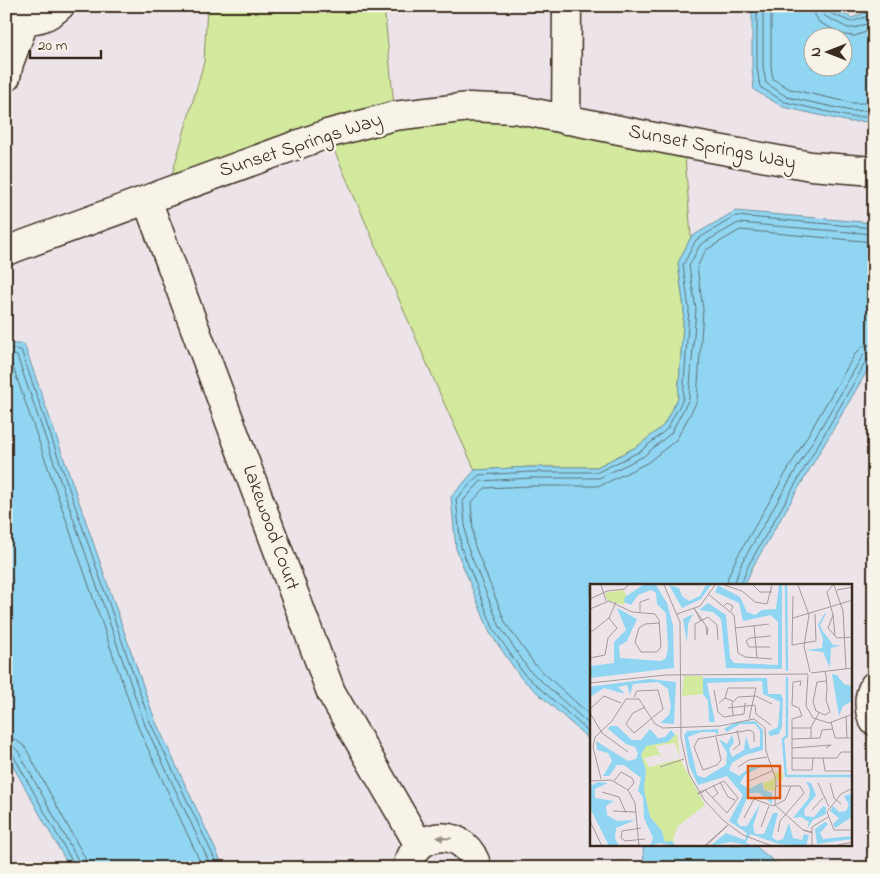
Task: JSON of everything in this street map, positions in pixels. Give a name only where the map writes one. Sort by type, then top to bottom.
[{"type":"street","points":[[6,77],[16,15],[38,20],[50,15],[60,6]]},
{"type":"street","points":[[566,120],[567,6]]},
{"type":"street","name":"Sunset Springs Way","points":[[6,251],[327,134],[394,116],[469,107],[515,109],[684,144],[811,166],[874,170]]},
{"type":"street","name":"Lakewood Court","points":[[147,200],[331,692],[413,856],[434,838],[450,838],[461,843],[469,850],[475,859],[477,868]]},
{"type":"street","points":[[874,686],[870,693],[870,714],[874,721]]},
{"type":"green space","points":[[207,6],[384,6],[395,116],[469,107],[684,143],[691,237],[678,264],[684,309],[678,398],[663,426],[638,446],[597,467],[531,467],[475,470],[327,134],[167,192],[204,62]]},
{"type":"water","points":[[752,6],[828,6],[852,18],[874,9],[874,121],[850,122],[783,107],[754,90]]},
{"type":"water","points":[[735,211],[874,223],[874,359],[752,568],[745,584],[590,584],[590,740],[521,678],[490,633],[456,549],[451,497],[475,470],[531,467],[597,467],[638,446],[663,426],[678,398],[684,309],[678,263],[691,237]]},
{"type":"water","points":[[6,344],[24,344],[155,720],[224,868],[70,868],[9,759],[6,734]]},
{"type":"water","points":[[643,846],[755,846],[782,868],[644,868]]}]
